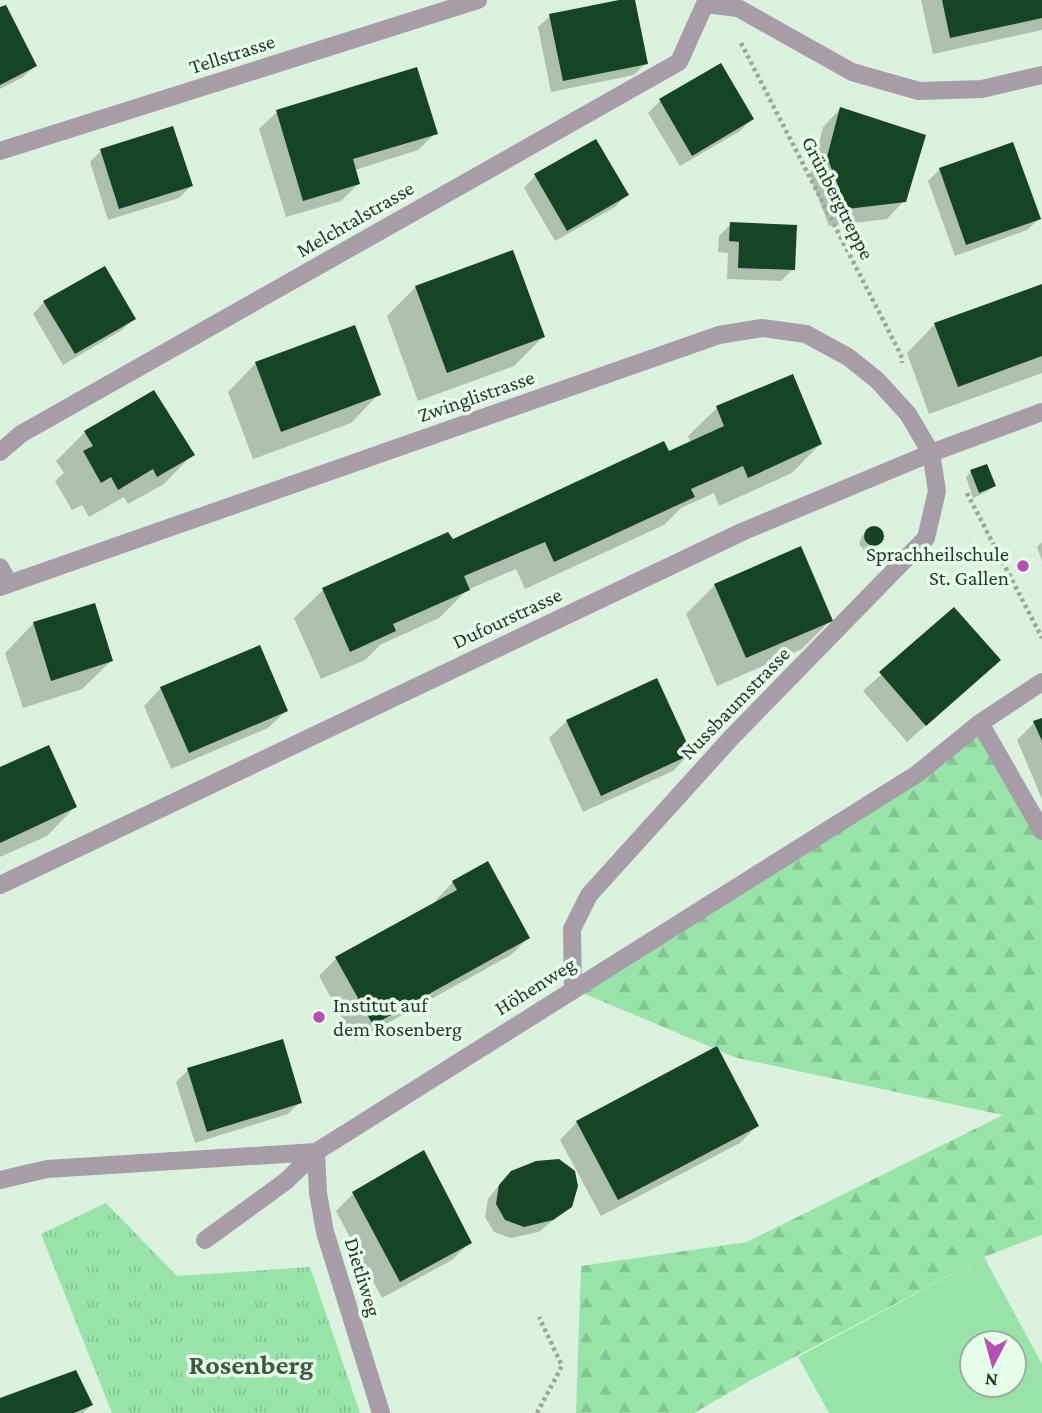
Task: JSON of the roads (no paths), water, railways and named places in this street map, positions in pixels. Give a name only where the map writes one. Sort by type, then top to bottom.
[{"type":"street","name":"Tellstrasse","points":[[0,151],[478,0]]},
{"type":"street","points":[[704,2],[738,8],[852,72],[919,91],[982,89],[1042,75]]},
{"type":"street","name":"Melchtalstrasse","points":[[0,452],[21,435],[679,62],[704,2]]},
{"type":"street","name":"Zwinglistrasse","points":[[4,586],[719,335],[762,328],[806,334],[848,357],[877,380],[908,414],[931,453]]},
{"type":"street","name":"Dufourstrasse","points":[[0,885],[744,531],[931,453],[1042,412]]},
{"type":"street","name":"Nussbaumstrasse","points":[[573,989],[572,929],[589,895],[731,738],[926,538],[937,491],[931,453]]},
{"type":"street","points":[[0,567],[4,586]]},
{"type":"street","name":"Höhenweg","points":[[0,1180],[47,1169],[316,1152],[917,774],[980,723],[1042,682]]},
{"type":"street","points":[[980,723],[1042,831]]},
{"type":"street","points":[[205,1240],[286,1181],[316,1152]]},
{"type":"street","name":"Dietliweg","points":[[316,1152],[318,1193],[325,1232],[381,1413]]},
{"type":"place","name":"Sprachheilschule St. Gallen","points":[[1023,566]]},
{"type":"place","name":"Institut auf dem Rosenberg","points":[[319,1017]]},
{"type":"district","name":"Rosenberg","points":[[251,1364]]}]
